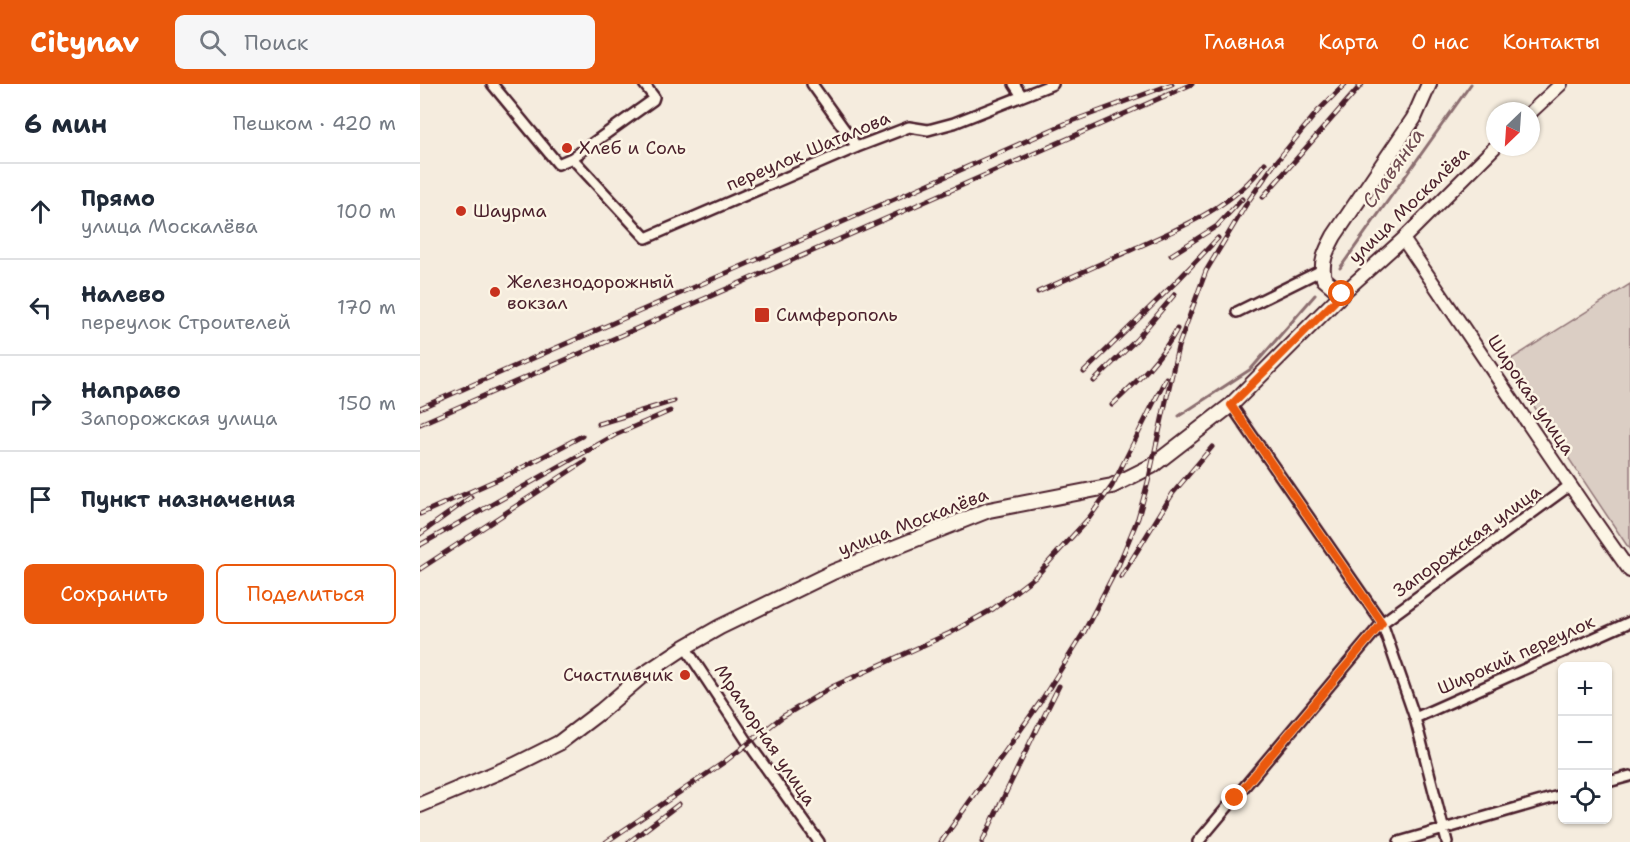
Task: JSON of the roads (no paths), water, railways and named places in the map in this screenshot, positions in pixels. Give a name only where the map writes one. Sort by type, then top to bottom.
[{"type":"main road","points":[[1342,294],[1324,279],[1322,270],[1324,255],[1334,236],[1414,118],[1429,84]]},
{"type":"main road","name":"улица Москалёва","points":[[420,805],[515,765],[559,743],[643,675],[685,647],[720,627],[833,572],[989,510],[1112,486],[1152,466],[1231,405],[1342,294]]},
{"type":"street","points":[[492,84],[558,164],[572,158],[653,100],[654,97],[644,84]]},
{"type":"street","points":[[812,84],[857,147]]},
{"type":"street","points":[[1014,84],[1022,96]]},
{"type":"street","name":"переулок Шаталова","points":[[572,158],[646,238],[909,127],[928,130],[954,123],[1053,84]]},
{"type":"street","points":[[1540,104],[1561,84]]},
{"type":"street","name":"улица Москалёва","points":[[1342,294],[1403,239],[1486,156]]},
{"type":"street","name":"Широкая улица","points":[[1403,239],[1495,372],[1569,486],[1630,571]]},
{"type":"street","points":[[1237,312],[1322,270]]},
{"type":"street","points":[[1231,405],[1382,623],[1415,718],[1448,842]]},
{"type":"street","name":"Запорожская улица","points":[[1198,842],[1382,623],[1569,486]]},
{"type":"street","name":"Широкий переулок","points":[[1415,718],[1630,622]]},
{"type":"street","name":"Мраморная улица","points":[[685,647],[749,744],[819,842]]},
{"type":"street","points":[[1612,781],[1630,776]]},
{"type":"street","points":[[1399,842],[1558,796]]},
{"type":"waterway","name":"Славянка","points":[[1340,268],[1471,84]]},
{"type":"waterway","name":"Славянка","points":[[1179,416],[1251,369],[1315,295]]},
{"type":"railway","points":[[420,408],[1067,123],[1172,84]]},
{"type":"railway","points":[[420,424],[1192,84]]},
{"type":"railway","points":[[941,842],[1041,701],[1084,632],[1118,566],[1138,518],[1178,347],[1206,271],[1247,203],[1273,166],[1318,111],[1345,84]]},
{"type":"railway","points":[[1263,197],[1362,84]]},
{"type":"railway","points":[[1038,292],[1204,215],[1238,192],[1265,163]]},
{"type":"railway","points":[[1171,255],[1217,226],[1242,199]]},
{"type":"railway","points":[[1084,372],[1218,238]]},
{"type":"railway","points":[[1094,381],[1136,340],[1175,294]]},
{"type":"railway","points":[[1112,405],[1156,360],[1177,329]]},
{"type":"railway","points":[[606,842],[723,763],[782,717],[834,686],[950,633],[993,609],[1037,575],[1089,518],[1112,486],[1166,378]]},
{"type":"railway","points":[[598,424],[674,401]]},
{"type":"railway","points":[[420,545],[615,435],[670,411]]},
{"type":"railway","points":[[420,514],[512,473],[582,436]]},
{"type":"railway","points":[[1121,577],[1173,493],[1212,447]]},
{"type":"railway","points":[[420,569],[585,461]]},
{"type":"railway","points":[[420,534],[471,497]]},
{"type":"railway","points":[[1036,732],[1059,686]]},
{"type":"railway","points":[[982,842],[1038,726]]},
{"type":"railway","points":[[629,842],[679,804]]},
{"type":"place","name":"Хлеб и Соль","points":[[567,148]]},
{"type":"place","name":"Шаурма","points":[[461,211]]},
{"type":"place","name":"Железнодорожный вокзал","points":[[495,292]]},
{"type":"place","name":"Симферополь","points":[[762,315]]},
{"type":"place","name":"Счастливчик","points":[[685,675]]}]
